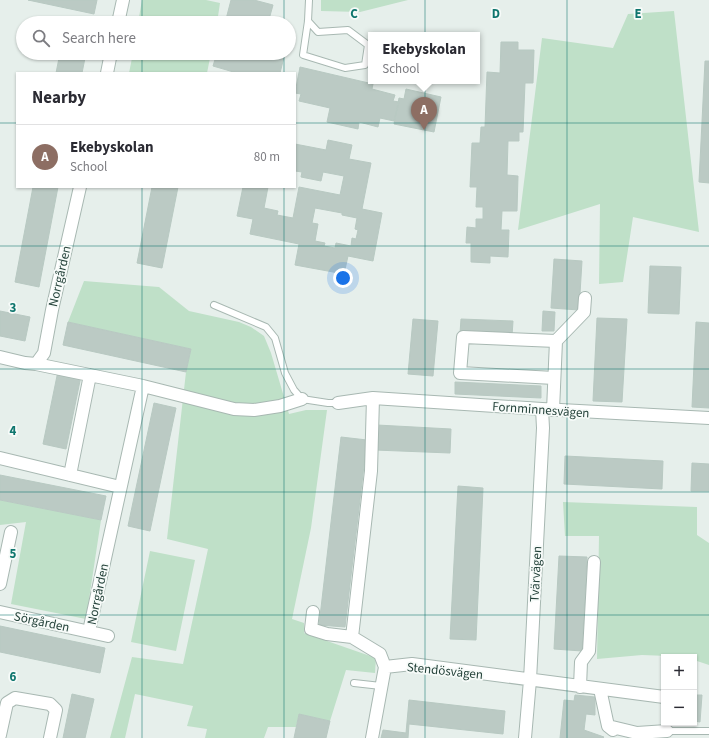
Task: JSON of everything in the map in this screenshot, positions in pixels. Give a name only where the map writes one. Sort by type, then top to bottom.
[{"type":"street","points":[[120,16],[123,0]]},
{"type":"street","points":[[107,72],[110,60]]},
{"type":"street","name":"Norrgården","points":[[36,364],[44,352],[80,188]]},
{"type":"street","points":[[554,378],[460,373],[463,336],[556,341],[584,312],[586,298]]},
{"type":"street","name":"Tvärvägen","points":[[525,738],[530,680],[543,428],[554,378],[556,341]]},
{"type":"street","points":[[0,357],[143,386],[234,409],[254,410],[280,406],[302,399]]},
{"type":"street","points":[[70,475],[90,375]]},
{"type":"street","name":"Norrgården","points":[[89,631],[143,386]]},
{"type":"street","points":[[352,637],[371,471],[373,398]]},
{"type":"street","name":"Fornminnesvägen","points":[[338,403],[373,398],[547,410],[709,418]]},
{"type":"street","points":[[0,458],[120,487]]},
{"type":"street","points":[[0,584],[11,532]]},
{"type":"street","points":[[580,687],[581,662],[589,651],[594,562]]},
{"type":"street","name":"Sörgården","points":[[0,612],[108,636]]},
{"type":"street","points":[[313,612],[311,629],[327,634],[352,637],[380,654],[385,667],[372,738]]},
{"type":"street","name":"Stendösvägen","points":[[385,667],[412,664],[661,697]]},
{"type":"street","points":[[600,689],[608,726],[623,738]]},
{"type":"street","points":[[0,736],[7,703],[15,698],[50,704],[56,710],[50,738]]},
{"type":"street","points":[[608,726],[637,733],[667,731]]},
{"type":"street","points":[[655,738],[667,731]]},
{"type":"lane","points":[[308,21],[318,32],[348,30],[368,45],[365,65],[345,68],[303,55],[308,21],[309,0]]},
{"type":"lane","points":[[214,305],[266,327],[275,338],[285,373],[294,390],[302,399]]},
{"type":"lane","name":"Fornminnesvägen","points":[[302,399],[338,403]]},
{"type":"lane","points":[[354,683],[381,686]]},
{"type":"lane","points":[[667,731],[709,731]]},
{"type":"green space","points":[[142,0],[206,0],[220,3],[218,16],[139,16]]},
{"type":"green space","points":[[321,0],[408,0],[360,12],[321,11]]},
{"type":"green space","points":[[674,11],[699,232],[633,217],[623,282],[599,284],[600,204],[518,230],[542,38],[613,48],[628,14]]},
{"type":"green space","points":[[132,60],[210,60],[207,72],[129,72]]},
{"type":"green space","points":[[84,281],[159,287],[189,311],[239,322],[251,327],[264,336],[271,353],[289,414],[306,410],[327,410],[311,528],[292,619],[304,623],[304,633],[376,658],[375,673],[346,670],[330,721],[299,714],[296,727],[268,727],[264,738],[205,738],[207,729],[187,726],[193,706],[135,694],[125,738],[110,738],[132,657],[183,664],[208,549],[167,539],[186,372],[191,349],[68,322]]},
{"type":"green space","points":[[0,500],[101,520],[86,619],[11,604],[26,522],[0,525]]},
{"type":"green space","points":[[563,502],[697,507],[697,535],[709,543],[709,665],[697,661],[697,654],[661,654],[661,656],[642,655],[597,659],[599,536],[565,536]]},
{"type":"green space","points":[[150,551],[195,560],[176,651],[131,642]]},
{"type":"building","points":[[28,0],[97,0],[94,14]]},
{"type":"building","points":[[231,0],[254,0],[273,5],[270,16],[227,16]]},
{"type":"building","points":[[501,42],[518,42],[518,50],[534,50],[533,83],[525,83],[523,132],[519,132],[519,141],[508,141],[507,175],[518,176],[517,211],[502,211],[501,230],[509,230],[508,257],[490,256],[490,263],[471,262],[471,243],[466,243],[467,227],[476,228],[476,219],[483,219],[483,207],[476,207],[477,187],[470,187],[472,143],[480,143],[481,127],[485,127],[487,72],[500,73]]},
{"type":"building","points":[[59,60],[85,60],[82,72],[56,72]]},
{"type":"building","points":[[215,60],[283,60],[280,72],[234,72],[213,66]]},
{"type":"building","points":[[705,61],[709,61],[709,183],[699,182]]},
{"type":"building","points":[[300,67],[373,84],[372,89],[395,95],[393,101],[399,102],[394,121],[380,118],[378,127],[359,122],[358,129],[327,122],[330,108],[299,101],[301,94],[296,93]]},
{"type":"building","points":[[406,89],[441,97],[434,132],[394,124],[399,98],[404,99]]},
{"type":"building","points":[[328,140],[352,145],[349,159],[371,163],[362,209],[382,213],[373,261],[348,256],[344,274],[295,265],[299,244],[250,234],[253,219],[237,216],[243,188],[268,188],[264,208],[278,211],[277,215],[293,218],[299,187],[340,195],[344,176],[323,172],[321,181],[301,177],[302,172],[296,171],[296,144],[326,150]],"holes":[[[315,208],[342,213],[342,215],[357,218],[355,229],[358,230],[356,239],[352,238],[351,246],[336,243],[335,248],[324,246],[325,243],[315,241],[318,224],[312,223]]]},
{"type":"building","points":[[33,188],[58,188],[39,287],[15,282]]},
{"type":"building","points":[[152,188],[178,188],[162,268],[137,263]]},
{"type":"building","points":[[554,259],[582,261],[579,310],[551,308]]},
{"type":"building","points":[[650,266],[681,267],[679,314],[648,313]]},
{"type":"building","points":[[0,311],[30,317],[25,341],[0,336]]},
{"type":"building","points":[[543,311],[555,312],[554,331],[542,331]]},
{"type":"building","points":[[597,318],[627,319],[622,402],[593,401]]},
{"type":"building","points":[[413,319],[438,321],[433,376],[408,374]]},
{"type":"building","points":[[461,319],[513,321],[512,336],[460,333]]},
{"type":"building","points":[[68,322],[191,349],[186,372],[63,345]]},
{"type":"building","points":[[696,322],[709,323],[709,408],[692,407]]},
{"type":"building","points":[[58,371],[81,376],[66,449],[43,444]]},
{"type":"building","points":[[455,382],[541,386],[541,398],[455,394]]},
{"type":"building","points":[[154,403],[176,408],[150,531],[128,526]]},
{"type":"building","points":[[377,425],[451,429],[450,453],[375,450]]},
{"type":"building","points":[[341,437],[367,440],[345,627],[319,625]]},
{"type":"building","points":[[565,456],[663,461],[662,489],[564,484]]},
{"type":"building","points":[[692,463],[709,464],[709,491],[691,491]]},
{"type":"building","points":[[0,475],[106,496],[101,520],[0,500]]},
{"type":"building","points":[[458,486],[483,488],[476,640],[450,639]]},
{"type":"building","points":[[559,556],[587,557],[582,651],[554,649]]},
{"type":"building","points":[[0,626],[105,648],[100,673],[0,652]]},
{"type":"building","points":[[72,694],[94,699],[85,738],[63,738]]},
{"type":"building","points":[[575,695],[595,697],[595,715],[586,714],[584,730],[604,737],[603,738],[560,738],[564,700],[574,701]]},
{"type":"building","points":[[697,695],[702,695],[700,722],[697,722]]},
{"type":"building","points":[[409,700],[505,711],[503,734],[409,724],[408,738],[381,738],[383,730],[406,733]]},
{"type":"building","points":[[299,714],[330,721],[326,738],[294,738]]},
{"type":"place","name":"Ekebyskolan","points":[[424,130]]}]
